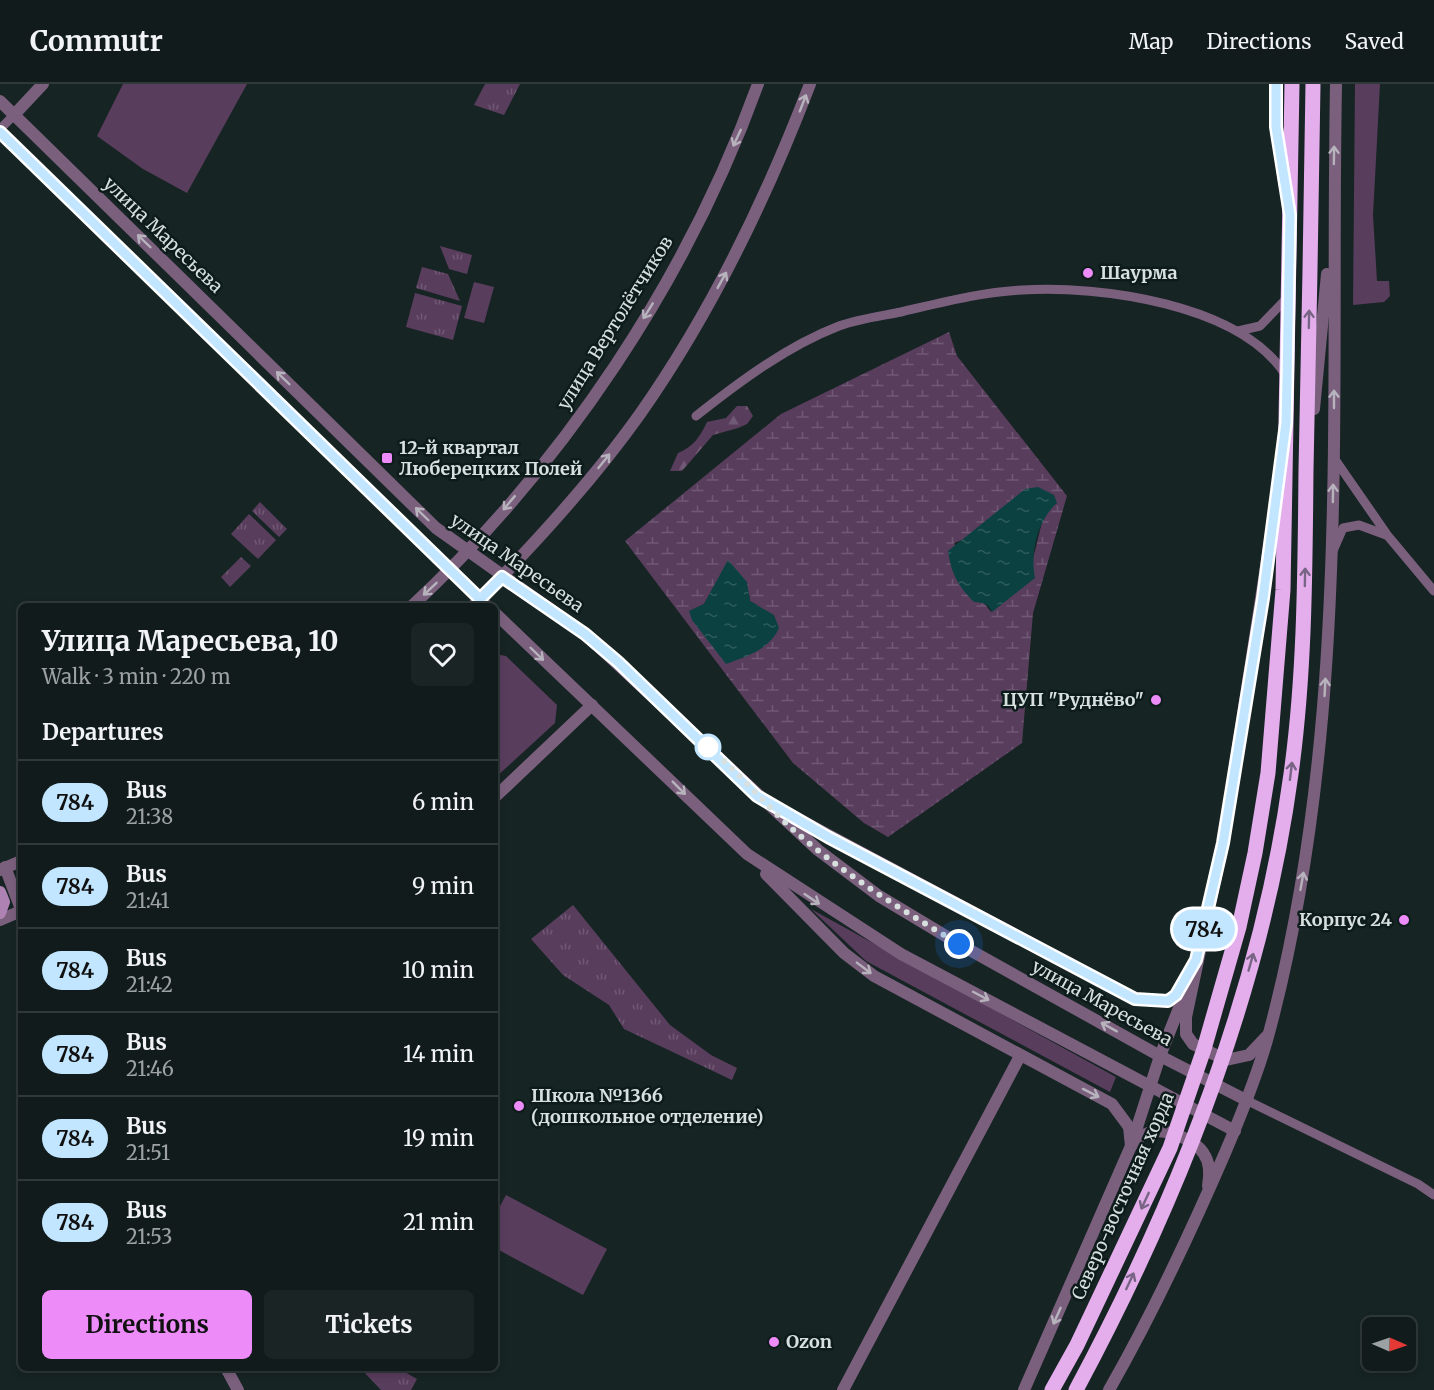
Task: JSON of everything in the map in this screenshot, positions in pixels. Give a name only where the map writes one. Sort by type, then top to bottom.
[{"type":"highway","name":"Северо-восточная хорда","points":[[1052,1390],[1077,1345],[1170,1148],[1215,1013],[1239,927],[1256,853],[1268,773],[1282,590],[1292,84]]},
{"type":"highway","points":[[1076,1390],[1189,1155],[1261,928],[1277,857],[1291,773],[1301,673],[1313,84]]},
{"type":"main road","points":[[1276,84],[1276,127],[1290,215]]},
{"type":"main road","points":[[0,892],[4,902],[0,913]]},
{"type":"street","points":[[44,84],[0,130],[479,603]]},
{"type":"street","name":"улица Вертолётчиков","points":[[415,603],[467,552],[540,467],[600,387],[672,273],[724,167],[758,84]]},
{"type":"street","points":[[481,603],[567,506],[640,413],[723,279],[790,138],[810,84]]},
{"type":"street","points":[[1109,1390],[1155,1306],[1204,1204],[1248,1101],[1269,1034],[1296,913],[1324,715],[1332,555],[1333,213],[1336,84]]},
{"type":"street","name":"улица Маресьева","points":[[0,100],[429,521],[467,552],[577,628],[618,662],[757,796],[818,850],[879,896],[959,944],[1160,1056],[1248,1101]]},
{"type":"street","points":[[1306,478],[1333,213]]},
{"type":"street","points":[[696,416],[736,385],[809,340],[840,326],[996,293],[1046,289],[1145,297],[1184,308],[1260,344],[1274,357],[1287,377]]},
{"type":"street","points":[[1233,330],[1248,331],[1260,326],[1289,295]]},
{"type":"street","points":[[1269,1034],[1249,1055],[1235,1060],[1226,1060],[1194,1044],[1186,1034],[1186,1017],[1196,960],[1223,843],[1237,763],[1263,598],[1286,423]]},
{"type":"street","points":[[1334,458],[1388,536],[1434,591]]},
{"type":"street","points":[[1332,555],[1343,528],[1359,525],[1373,528],[1388,536]]},
{"type":"street","points":[[498,616],[747,854],[844,953],[874,976],[1112,1104],[1129,1127],[1131,1146]]},
{"type":"street","points":[[498,794],[592,705]]},
{"type":"street","points":[[757,796],[828,837],[1135,999],[1168,1001],[1176,995],[1196,960]]},
{"type":"street","points":[[747,854],[820,904],[901,954],[1235,1131]]},
{"type":"street","points":[[18,862],[3,869],[18,903]]},
{"type":"street","points":[[0,920],[18,911]]},
{"type":"street","points":[[1024,1390],[1131,1146],[1160,1056],[1196,960]]},
{"type":"street","points":[[843,1390],[1020,1056]]},
{"type":"street","points":[[1248,1101],[1418,1184],[1434,1195]]},
{"type":"street","points":[[1131,1146],[1146,1134],[1155,1131],[1166,1131],[1198,1146],[1208,1162],[1209,1178],[1204,1204]]},
{"type":"street","points":[[228,1371],[238,1390]]},
{"type":"green space","points":[[123,84],[247,84],[187,193],[143,169],[97,136]]},
{"type":"green space","points":[[485,84],[520,84],[504,115],[474,105]]},
{"type":"green space","points":[[1355,84],[1380,84],[1373,215],[1377,281],[1389,281],[1390,296],[1384,302],[1353,305]]},
{"type":"green space","points":[[440,246],[472,255],[467,274],[449,269]]},
{"type":"green space","points":[[422,267],[448,274],[460,301],[416,288]]},
{"type":"green space","points":[[474,282],[494,287],[484,323],[464,318]]},
{"type":"green space","points":[[415,293],[462,306],[453,340],[406,327]]},
{"type":"green space","points":[[949,332],[957,356],[1067,496],[1033,613],[1022,743],[888,837],[864,823],[793,763],[625,541],[781,414]],"holes":[[[1057,503],[1044,514],[1032,563],[991,612],[984,603],[954,543]],[[728,561],[749,593],[750,601],[757,605],[690,611],[704,604]]]},
{"type":"green space","points":[[737,406],[747,406],[753,416],[747,424],[713,435],[682,471],[670,471],[678,453],[696,441],[707,422],[726,418]]},
{"type":"green space","points":[[260,502],[287,529],[279,537],[252,511]]},
{"type":"green space","points":[[249,514],[276,540],[258,559],[231,534]]},
{"type":"green space","points":[[241,557],[251,566],[230,587],[221,577]]},
{"type":"green space","points":[[498,655],[506,656],[557,705],[555,723],[498,775]]},
{"type":"green space","points":[[573,905],[670,1025],[711,1055],[737,1068],[732,1080],[624,1029],[609,1005],[563,975],[531,939]]},
{"type":"green space","points":[[811,909],[1116,1077],[1110,1092],[866,961]]},
{"type":"green space","points":[[506,1195],[607,1249],[583,1295],[498,1250],[498,1210]]},
{"type":"green space","points":[[363,1371],[403,1371],[417,1379],[411,1390],[381,1390]]},
{"type":"water","points":[[1038,487],[1054,495],[1057,503],[1044,519],[1034,548],[1035,578],[992,612],[985,604],[974,602],[956,579],[948,551],[1025,489]]},
{"type":"water","points":[[728,560],[747,582],[750,601],[774,615],[779,628],[775,636],[763,647],[726,664],[692,620],[689,611],[704,604]]},
{"type":"bus line","name":"784","points":[[0,132],[480,599],[502,577],[585,634],[618,662],[757,796],[828,837],[1135,999],[1154,1002],[1168,1001],[1176,995],[1196,960],[1223,843],[1277,503],[1286,423],[1290,215],[1276,127],[1276,84]]},
{"type":"place","name":"Шаурма","points":[[1088,273]]},
{"type":"place","name":"12-й квартал Люберецких Полей","points":[[387,458]]},
{"type":"place","name":"ЦУП \"Руднёво\"","points":[[1156,700]]},
{"type":"place","name":"Корпус 24","points":[[1404,920]]},
{"type":"place","name":"Школа №1366 (дошкольное отделение)","points":[[519,1106]]},
{"type":"place","name":"Ozon","points":[[774,1342]]},
{"type":"route","points":[[708,747],[790,827],[818,850],[879,896],[959,944]]}]
